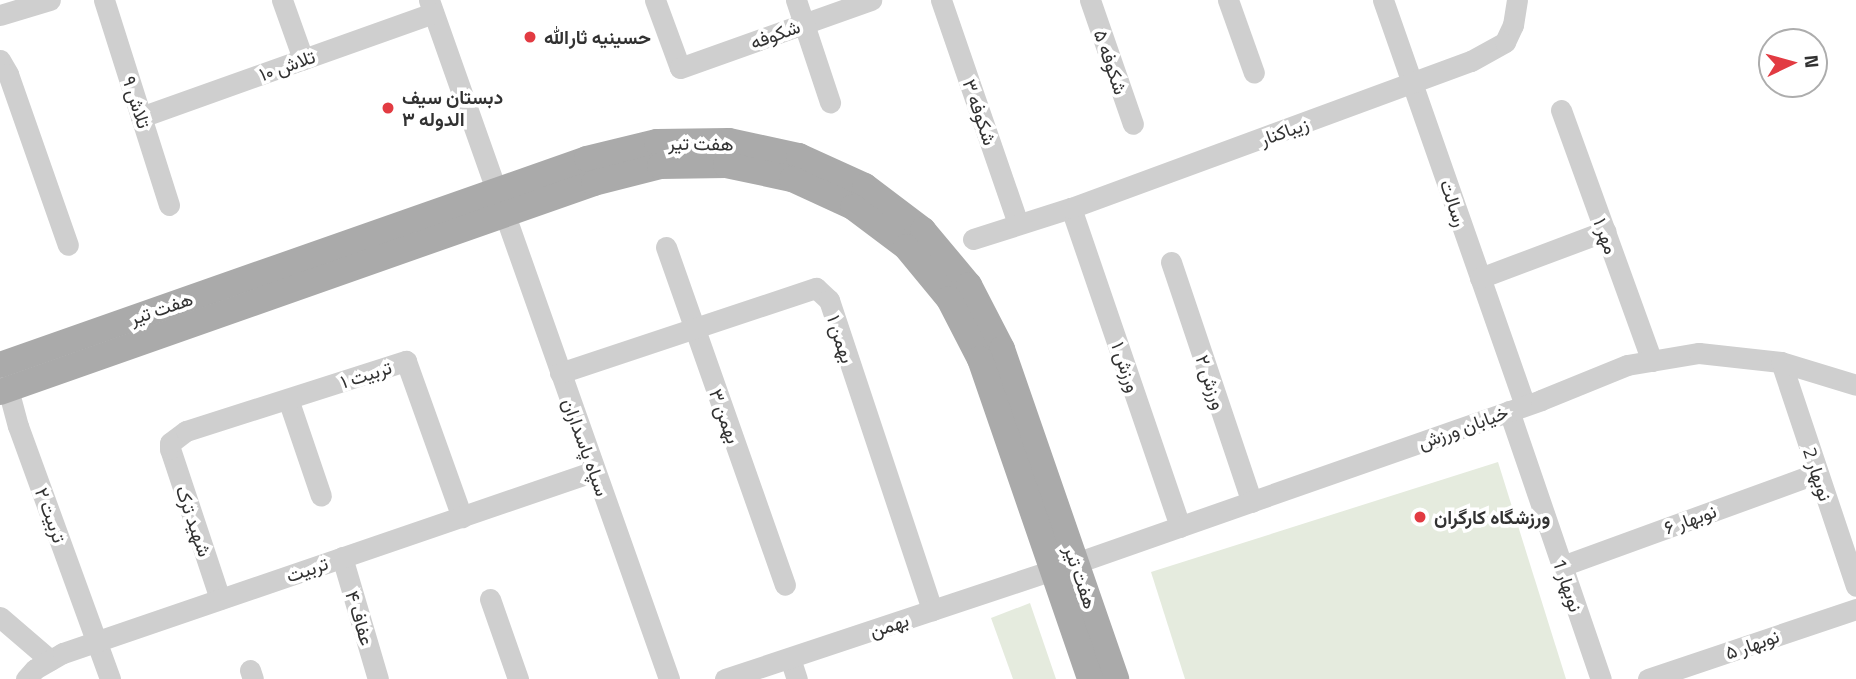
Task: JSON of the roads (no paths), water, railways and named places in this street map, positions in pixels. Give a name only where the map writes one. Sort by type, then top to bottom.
[{"type":"main road","name":"هفت تیر","points":[[2,378],[500,203],[660,166],[726,165],[792,179],[853,207],[906,247],[949,299],[980,359],[1064,567],[1116,679]]},
{"type":"main road","name":"هفت تیر","points":[[1064,567],[1090,679]]},
{"type":"street","points":[[0,15],[50,0]]},
{"type":"street","name":"تلاش ۹","points":[[104,0],[169,205]]},
{"type":"street","points":[[282,0],[303,60]]},
{"type":"street","name":"شکوفه","points":[[655,0],[680,68],[871,0]]},
{"type":"street","points":[[796,0],[830,102]]},
{"type":"street","name":"شکوفه ۳","points":[[941,0],[1018,224]]},
{"type":"street","name":"شکوفه ۵","points":[[1090,0],[1133,124]]},
{"type":"street","points":[[1228,0],[1254,73]]},
{"type":"street","name":"رسالت","points":[[1383,0],[1480,278],[1517,408]]},
{"type":"street","name":"زیباکنار","points":[[973,239],[1071,208],[1471,61],[1505,41],[1513,25],[1517,0]]},
{"type":"street","name":"تلاش ۱۰","points":[[141,117],[303,60],[431,6]]},
{"type":"street","name":"سپاه پاسداران","points":[[431,6],[669,679]]},
{"type":"street","points":[[0,60],[8,74],[68,245]]},
{"type":"street","name":"مهر ۱","points":[[1561,110],[1652,361]]},
{"type":"street","name":"ورزش ۱","points":[[1071,208],[1180,527]]},
{"type":"street","points":[[1480,278],[1605,232]]},
{"type":"street","name":"بهمن ۳","points":[[666,247],[785,585]]},
{"type":"street","name":"ورزش ۲","points":[[1171,262],[1252,502]]},
{"type":"street","name":"بهمن ۱","points":[[560,373],[816,288],[829,300],[932,610]]},
{"type":"street","name":"خیابان ورزش","points":[[1064,567],[1517,408],[1627,365],[1699,353],[1781,362],[1856,384]]},
{"type":"street","name":"تربیت ۱","points":[[170,443],[186,431],[407,361],[462,517]]},
{"type":"street","name":"نوبهار 2","points":[[1781,362],[1856,586]]},
{"type":"street","name":"تربیت ۲","points":[[2,378],[110,679]]},
{"type":"street","points":[[288,399],[321,496]]},
{"type":"street","name":"نوبهار 1","points":[[1517,408],[1562,566],[1601,679]]},
{"type":"street","name":"شهید ترک","points":[[170,443],[220,599]]},
{"type":"street","name":"تربیت","points":[[26,679],[50,660],[97,641],[595,471]]},
{"type":"street","name":"نوبهار ۶","points":[[1562,566],[1818,473]]},
{"type":"street","name":"عفاف ۴","points":[[342,557],[379,679]]},
{"type":"street","name":"بهمن","points":[[725,679],[1064,567]]},
{"type":"street","points":[[490,599],[518,679]]},
{"type":"street","name":"نوبهار ۵","points":[[1648,679],[1856,609]]},
{"type":"street","points":[[0,617],[50,660]]},
{"type":"street","points":[[790,658],[797,679]]},
{"type":"place","name":"حسینیه ثارالله","points":[[530,37]]},
{"type":"place","name":"دبستان سیف الدوله ۳","points":[[388,108]]},
{"type":"place","name":"ورزشگاه کارگران","points":[[1420,517]]}]
